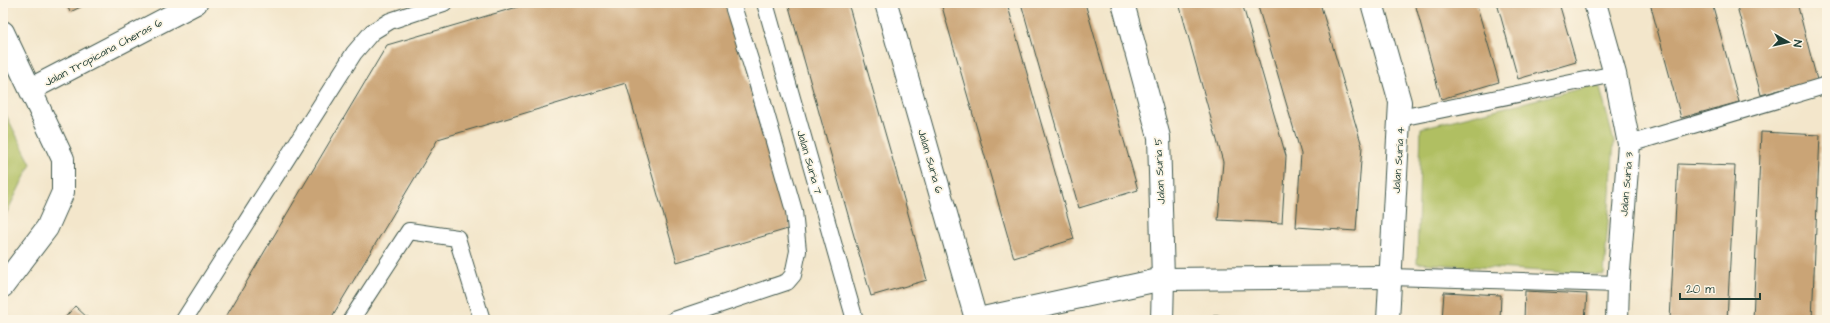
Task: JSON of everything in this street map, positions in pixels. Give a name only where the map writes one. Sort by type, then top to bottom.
[{"type":"street","name":"Jalan Tropicana Cheras 6","points":[[32,89],[196,3]]},
{"type":"street","name":"Jalan Suria 6","points":[[886,3],[975,320]]},
{"type":"street","name":"Jalan Suria 5","points":[[1123,3],[1159,137],[1163,279],[1162,320]]},
{"type":"street","name":"Jalan Suria 4","points":[[1372,3],[1400,102],[1388,320]]},
{"type":"street","name":"Jalan Suria 3","points":[[1595,3],[1614,74],[1629,144],[1616,320]]},
{"type":"street","points":[[3,32],[32,89],[63,159],[63,192],[46,228],[3,286]]},
{"type":"street","points":[[975,320],[1163,279],[1390,277]]},
{"type":"lane","points":[[184,320],[354,53],[372,32],[390,22],[444,3]]},
{"type":"lane","points":[[674,320],[787,282],[793,275],[798,251],[794,211],[757,82],[732,3]]},
{"type":"lane","name":"Jalan Suria 7","points":[[765,3],[855,320]]},
{"type":"lane","points":[[1400,118],[1614,74]]},
{"type":"lane","points":[[1629,144],[1827,85]]},
{"type":"lane","points":[[351,320],[409,231],[457,238],[482,320]]},
{"type":"lane","points":[[1390,277],[1618,284]]},
{"type":"green space","points":[[1599,84],[1614,142],[1604,275],[1417,263],[1421,128]]},
{"type":"green space","points":[[3,109],[31,164],[3,220]]},
{"type":"building","points":[[66,3],[89,3],[70,12]]},
{"type":"building","points":[[531,3],[725,3],[791,228],[677,262],[626,83],[438,139],[330,320],[224,320],[387,45]]},
{"type":"building","points":[[788,3],[848,3],[927,280],[871,296]]},
{"type":"building","points":[[941,3],[1007,3],[1074,239],[1014,258]]},
{"type":"building","points":[[1021,3],[1085,3],[1138,190],[1079,208]]},
{"type":"building","points":[[1179,3],[1242,3],[1286,156],[1282,223],[1218,220],[1223,162]]},
{"type":"building","points":[[1257,3],[1320,3],[1362,146],[1356,231],[1296,227],[1301,154]]},
{"type":"building","points":[[1415,3],[1476,3],[1499,82],[1441,99]]},
{"type":"building","points":[[1497,3],[1559,3],[1576,62],[1518,79]]},
{"type":"building","points":[[1650,3],[1712,3],[1739,102],[1681,118]]},
{"type":"building","points":[[1736,3],[1797,3],[1817,80],[1761,95]]},
{"type":"building","points":[[1761,132],[1820,135],[1812,320],[1753,320]]},
{"type":"building","points":[[1678,164],[1735,166],[1727,320],[1670,320]]},
{"type":"building","points":[[1525,291],[1587,294],[1585,320],[1524,320]]},
{"type":"building","points":[[1444,292],[1501,295],[1500,320],[1442,320]]},
{"type":"building","points":[[75,306],[90,320],[63,320]]},
{"type":"building","points":[[1214,315],[1274,319],[1274,320],[1214,320]]}]
